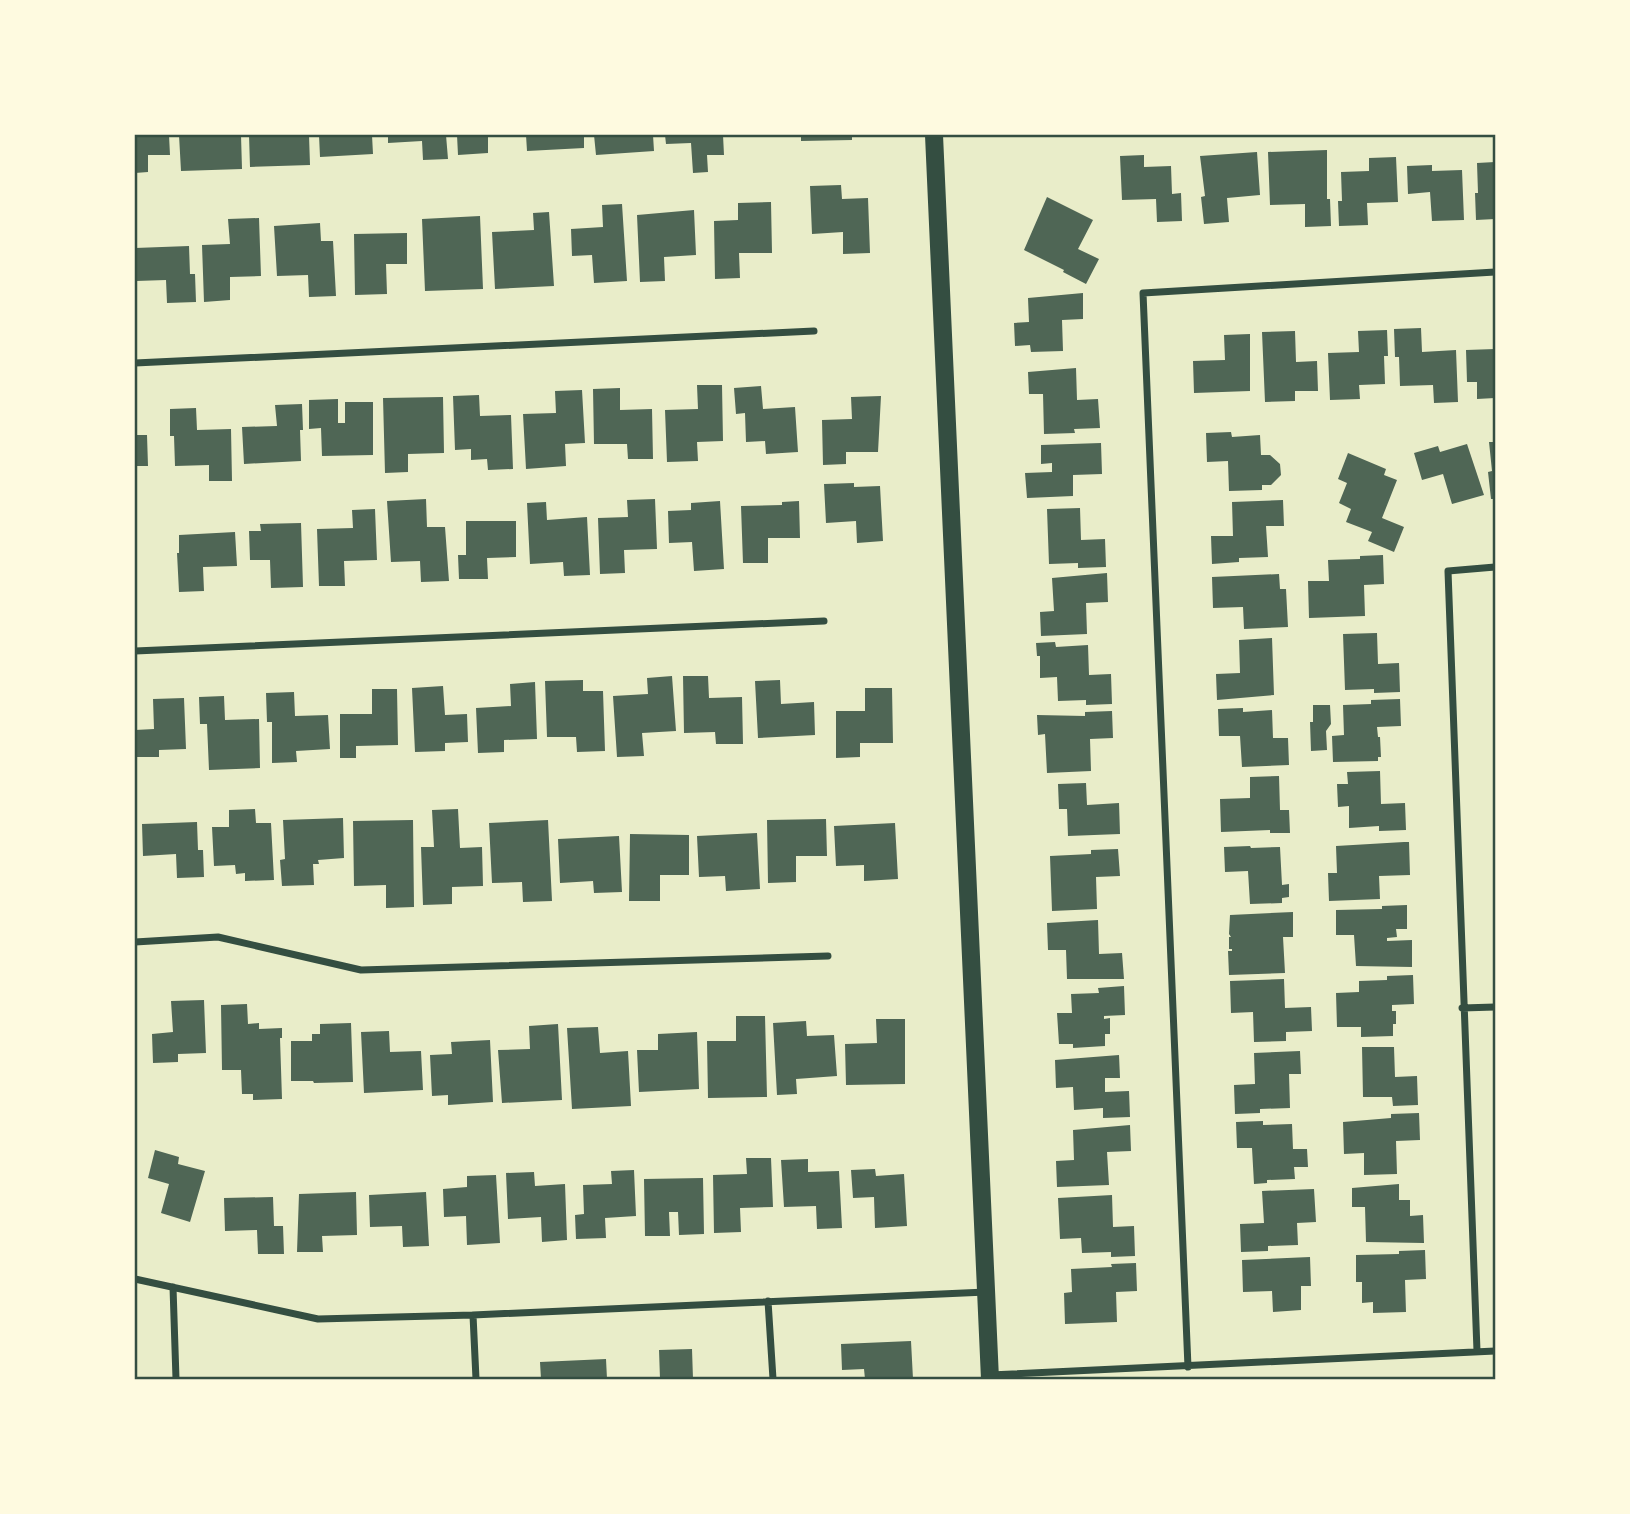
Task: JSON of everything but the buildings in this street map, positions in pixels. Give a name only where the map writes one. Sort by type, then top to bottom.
[{"type":"main road","points":[[934,135],[990,1377]]},
{"type":"street","points":[[1188,1367],[1143,293],[1495,272]]},
{"type":"street","points":[[135,363],[814,331]]},
{"type":"street","points":[[1476,1351],[1448,571],[1495,567]]},
{"type":"street","points":[[135,651],[824,621]]},
{"type":"street","points":[[135,942],[218,937],[361,970],[828,956]]},
{"type":"street","points":[[1462,1008],[1495,1007]]},
{"type":"street","points":[[135,1279],[318,1319],[473,1315],[986,1292]]},
{"type":"street","points":[[173,1287],[176,1379]]},
{"type":"street","points":[[768,1301],[773,1379]]},
{"type":"street","points":[[473,1315],[476,1379]]},
{"type":"street","points":[[990,1377],[1495,1351]]}]
